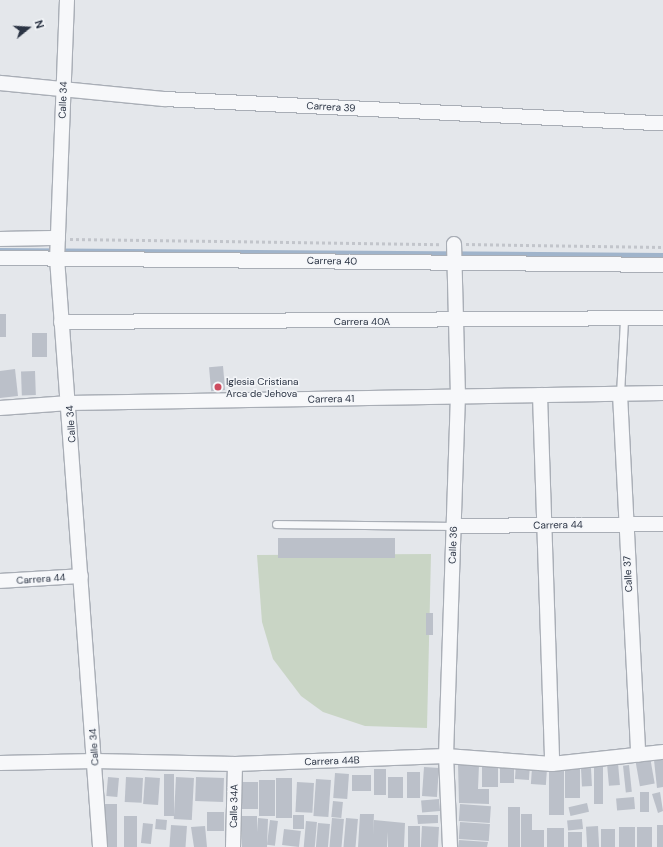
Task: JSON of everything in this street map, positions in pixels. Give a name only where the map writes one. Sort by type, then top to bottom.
[{"type":"street","name":"Calle 34","points":[[67,0],[57,248],[61,322],[69,404],[100,847]]},
{"type":"street","name":"Carrera 39","points":[[0,83],[164,99],[663,123]]},
{"type":"street","points":[[0,239],[57,248]]},
{"type":"street","name":"Carrera 40","points":[[0,258],[57,248],[455,253],[663,265]]},
{"type":"street","name":"Calle 36","points":[[450,847],[446,756],[458,396],[455,253]]},
{"type":"street","name":"Carrera 40A","points":[[61,322],[456,322],[663,318]]},
{"type":"street","name":"Carrera 41","points":[[0,408],[69,404],[663,393]]},
{"type":"street","name":"Calle 37","points":[[620,394],[625,525],[638,755]]},
{"type":"street","points":[[540,395],[552,764]]},
{"type":"street","name":"Carrera 44","points":[[453,526],[663,524]]},
{"type":"street","name":"Carrera 44","points":[[0,581],[81,576]]},
{"type":"street","name":"Carrera 44B","points":[[0,764],[95,761],[235,764],[446,756],[552,764],[663,752]]},
{"type":"street","name":"Calle 34A","points":[[233,847],[235,764]]},
{"type":"lane","points":[[620,394],[624,318]]},
{"type":"lane","points":[[276,524],[453,526]]},
{"type":"path","points":[[57,248],[455,253],[663,247]]},
{"type":"green space","points":[[431,554],[427,728],[365,726],[323,712],[301,696],[273,659],[262,622],[257,555]]},
{"type":"building","points":[[0,314],[6,314],[6,337],[0,337]]},
{"type":"building","points":[[32,333],[47,333],[47,357],[32,357]]},
{"type":"building","points":[[223,366],[225,390],[211,391],[209,367]]},
{"type":"building","points":[[15,369],[18,396],[0,398],[0,371]]},
{"type":"building","points":[[21,371],[35,371],[36,395],[22,395]]},
{"type":"building","points":[[278,538],[395,538],[395,558],[278,558]]},
{"type":"building","points":[[426,613],[433,613],[433,635],[426,635]]},
{"type":"building","points":[[650,757],[655,784],[640,786],[635,760]]},
{"type":"building","points":[[663,758],[663,787],[657,788],[654,760]]},
{"type":"building","points":[[618,763],[620,785],[609,786],[607,764]]},
{"type":"building","points":[[458,764],[479,765],[478,789],[489,789],[489,804],[459,803]]},
{"type":"building","points":[[516,764],[530,765],[529,780],[515,779]]},
{"type":"building","points":[[594,765],[603,765],[603,804],[594,804]]},
{"type":"building","points":[[629,765],[632,792],[626,792],[623,766]]},
{"type":"building","points":[[482,766],[498,766],[498,787],[482,787]]},
{"type":"building","points":[[500,766],[514,766],[514,783],[500,783]]},
{"type":"building","points":[[565,766],[580,766],[580,798],[565,798]]},
{"type":"building","points":[[424,767],[439,768],[437,797],[422,796]]},
{"type":"building","points":[[532,768],[547,769],[546,785],[531,784]]},
{"type":"building","points":[[591,768],[592,786],[582,786],[581,769]]},
{"type":"building","points":[[374,769],[386,769],[386,795],[374,795]]},
{"type":"building","points":[[549,769],[564,769],[564,815],[549,815]]},
{"type":"building","points":[[407,772],[420,772],[420,798],[407,798]]},
{"type":"building","points":[[335,773],[349,774],[347,799],[333,798]]},
{"type":"building","points":[[164,774],[174,774],[174,816],[164,816]]},
{"type":"building","points":[[352,775],[371,775],[371,791],[352,791]]},
{"type":"building","points":[[108,777],[119,778],[117,797],[106,796]]},
{"type":"building","points":[[126,777],[143,778],[142,803],[125,802]]},
{"type":"building","points":[[145,777],[160,778],[158,805],[143,804]]},
{"type":"building","points":[[176,777],[194,778],[192,820],[174,819]]},
{"type":"building","points":[[196,777],[224,778],[223,802],[195,801]]},
{"type":"building","points":[[388,777],[403,777],[403,798],[388,798]]},
{"type":"building","points":[[276,778],[292,778],[292,818],[276,818]]},
{"type":"building","points":[[316,779],[331,780],[328,817],[313,816]]},
{"type":"building","points":[[259,780],[275,780],[275,816],[259,816]]},
{"type":"building","points":[[241,782],[258,782],[258,809],[241,809]]},
{"type":"building","points":[[297,782],[314,783],[312,813],[295,812]]},
{"type":"building","points":[[640,792],[649,792],[649,812],[640,812]]},
{"type":"building","points":[[660,792],[663,811],[658,813],[652,794]]},
{"type":"building","points":[[634,797],[635,809],[617,811],[616,799]]},
{"type":"building","points":[[439,799],[440,811],[422,813],[421,801]]},
{"type":"building","points":[[333,801],[343,802],[341,818],[331,817]]},
{"type":"building","points":[[587,803],[589,812],[571,816],[568,807]]},
{"type":"building","points":[[105,804],[117,804],[117,847],[105,847]]},
{"type":"building","points":[[460,804],[491,806],[490,823],[459,821]]},
{"type":"building","points":[[508,807],[520,807],[520,847],[508,847]]},
{"type":"building","points":[[207,812],[224,812],[224,831],[207,831]]},
{"type":"building","points":[[360,814],[374,814],[373,835],[374,820],[405,823],[404,847],[388,847],[388,832],[387,847],[358,847]]},
{"type":"building","points":[[521,814],[532,814],[532,847],[521,847]]},
{"type":"building","points":[[293,815],[304,815],[304,829],[293,829]]},
{"type":"building","points":[[417,815],[438,815],[438,823],[418,824]]},
{"type":"building","points":[[124,816],[137,816],[137,847],[124,847]]},
{"type":"building","points":[[242,816],[257,816],[257,832],[258,818],[268,819],[267,847],[242,847]]},
{"type":"building","points":[[332,818],[344,819],[342,847],[329,847]]},
{"type":"building","points":[[346,818],[358,819],[356,847],[343,847]]},
{"type":"building","points":[[156,819],[167,820],[166,830],[155,829]]},
{"type":"building","points":[[582,819],[583,829],[568,831],[567,821]]},
{"type":"building","points":[[270,820],[278,821],[275,846],[267,845]]},
{"type":"building","points":[[306,821],[317,822],[315,847],[304,847]]},
{"type":"building","points":[[460,822],[490,824],[489,841],[459,839]]},
{"type":"building","points":[[143,823],[153,824],[151,844],[141,843]]},
{"type":"building","points":[[318,823],[330,824],[328,847],[316,847]]},
{"type":"building","points":[[171,825],[187,826],[186,847],[169,847]]},
{"type":"building","points":[[657,825],[663,825],[663,847],[657,847]]},
{"type":"building","points":[[205,826],[207,847],[194,847],[191,827]]},
{"type":"building","points":[[408,826],[420,826],[420,847],[408,847]]},
{"type":"building","points":[[422,826],[439,827],[438,847],[421,847]]},
{"type":"building","points":[[598,826],[599,847],[587,847],[586,827]]},
{"type":"building","points":[[619,827],[635,827],[635,847],[619,847]]},
{"type":"building","points":[[637,827],[652,827],[652,847],[637,847]]},
{"type":"building","points":[[547,828],[564,828],[564,847],[547,847]]},
{"type":"building","points":[[284,829],[301,831],[299,847],[282,845]]},
{"type":"building","points":[[601,829],[615,829],[615,847],[601,847]]},
{"type":"building","points":[[532,830],[544,830],[544,847],[532,847]]},
{"type":"building","points":[[568,832],[582,832],[582,847],[568,847]]},
{"type":"building","points":[[459,840],[488,842],[487,847],[458,847]]},
{"type":"waterway","points":[[0,250],[663,255]]},
{"type":"place","name":"Iglesia Cristiana Arca de Jehova","points":[[218,387]]}]
